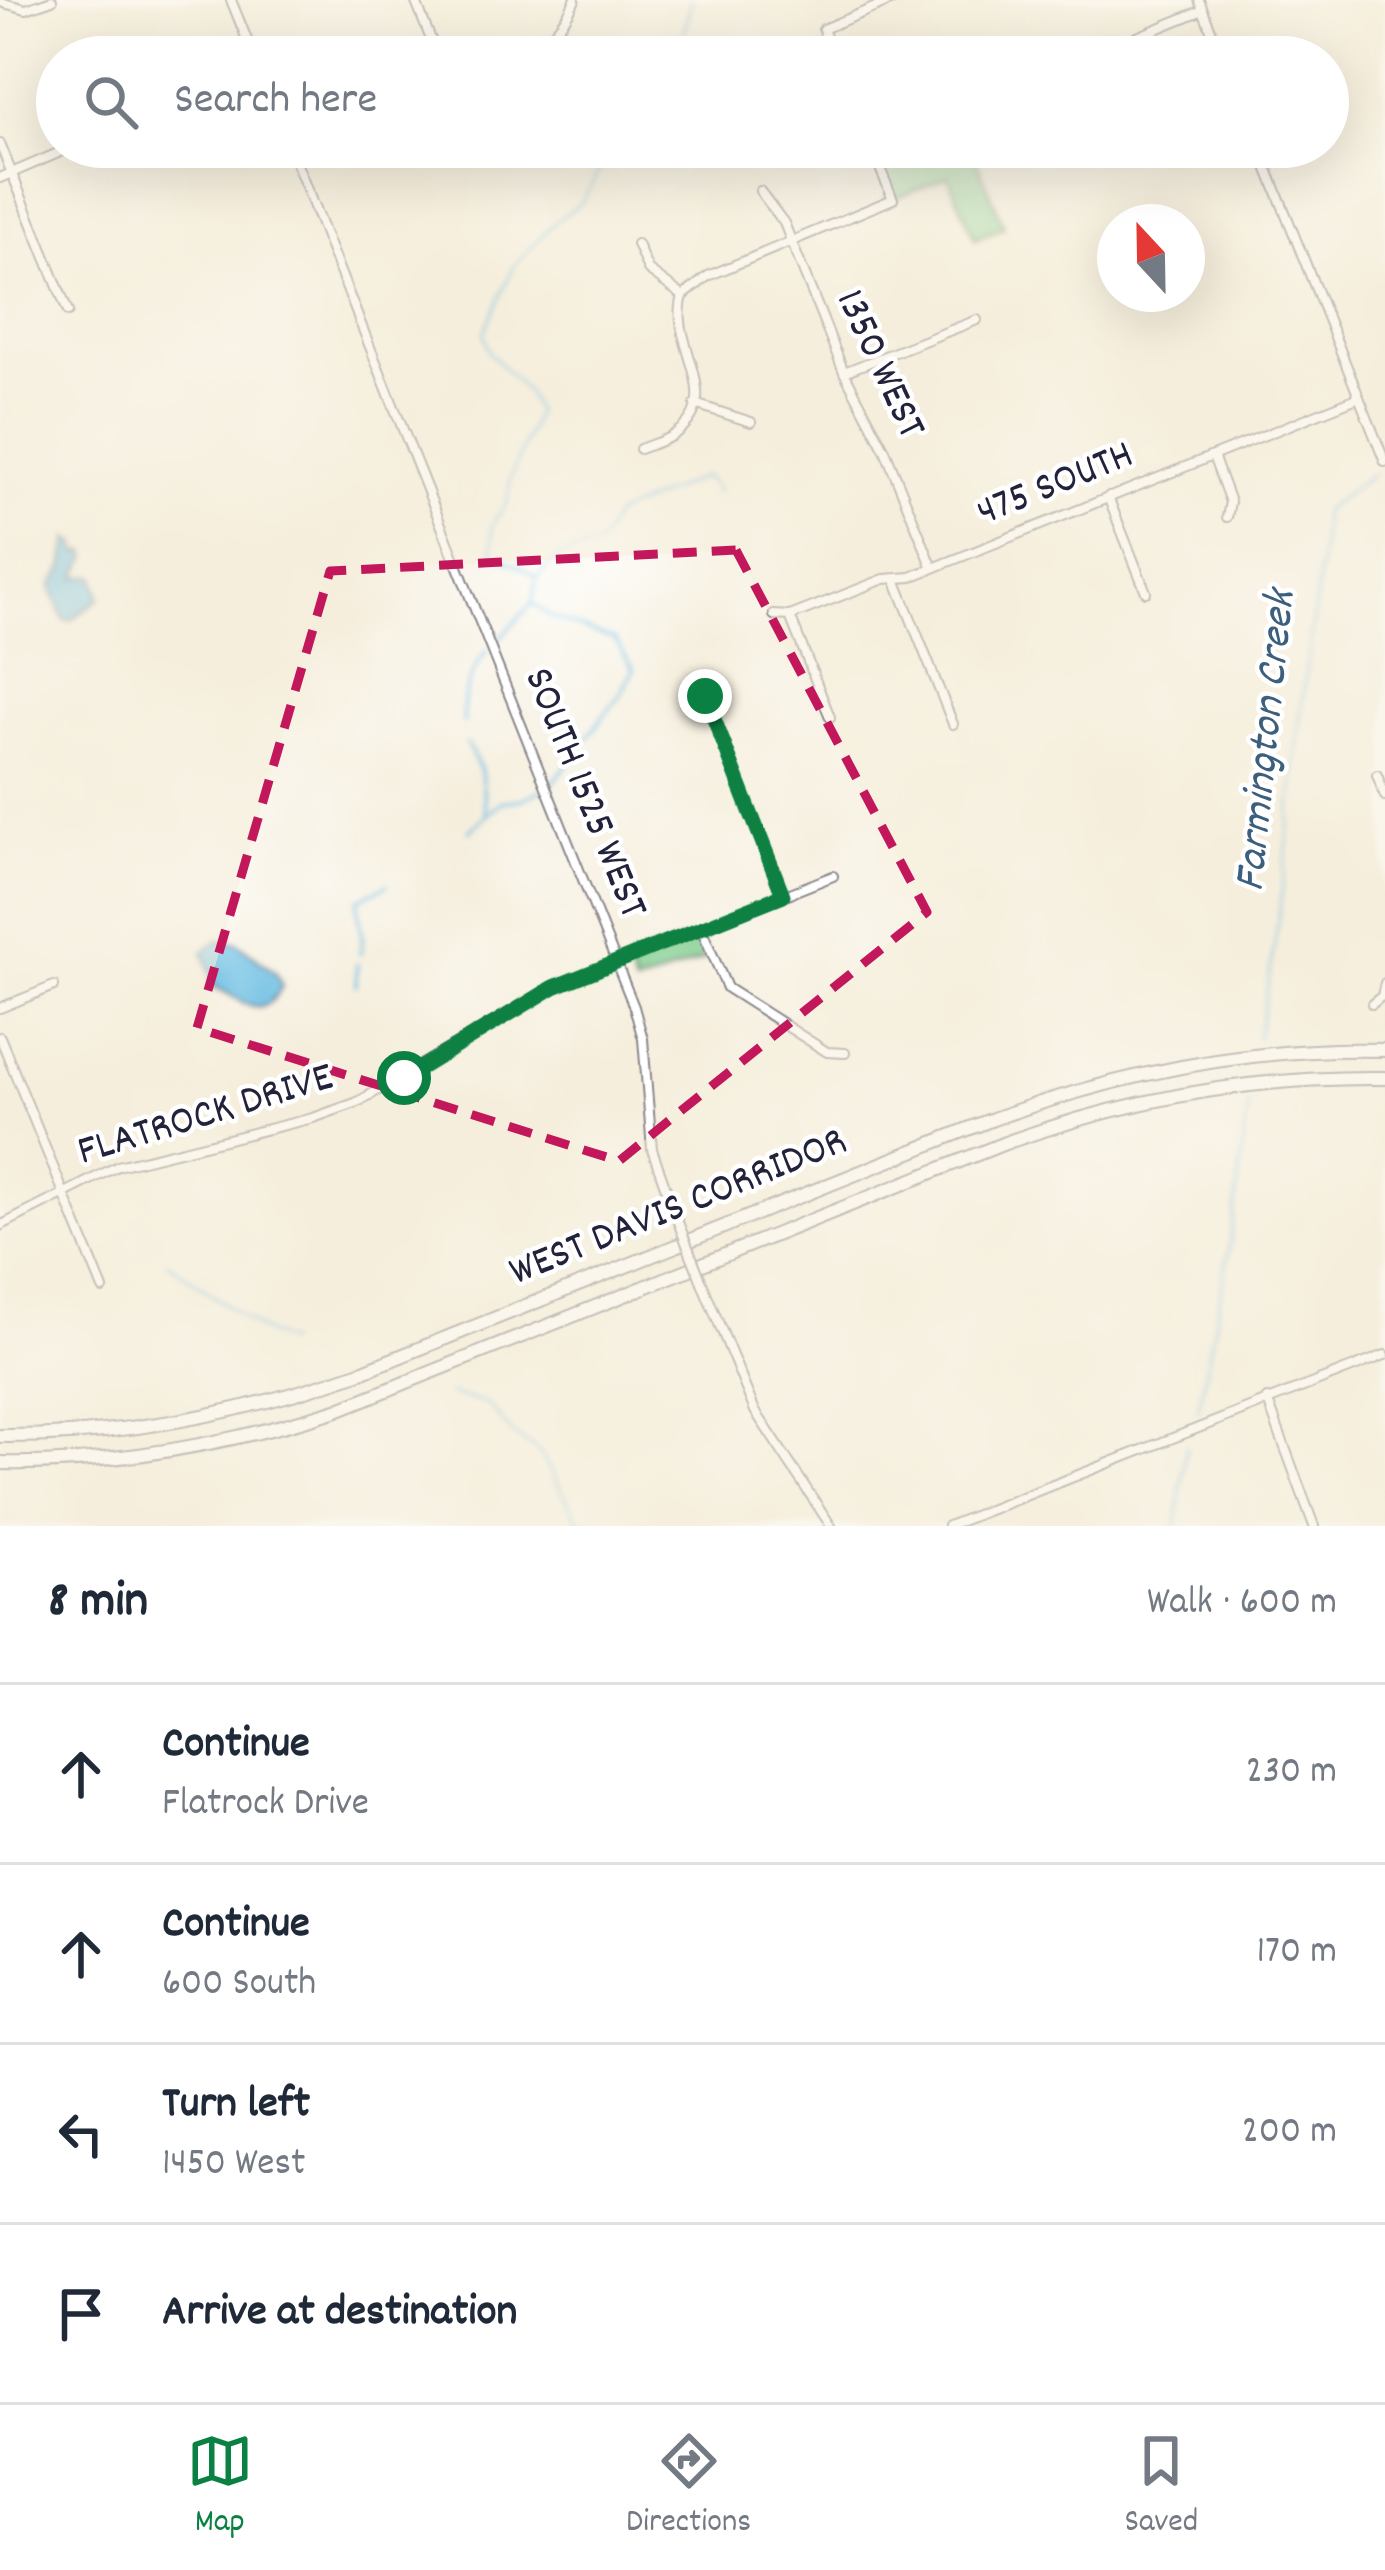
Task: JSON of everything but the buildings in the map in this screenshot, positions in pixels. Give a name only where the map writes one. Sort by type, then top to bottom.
[{"type":"highway","name":"WEST DAVIS CORRIDOR","points":[[0,1436],[156,1425],[240,1409],[317,1387],[993,1119],[1094,1086],[1231,1059],[1385,1050]]},
{"type":"highway","name":"WEST DAVIS CORRIDOR","points":[[0,1463],[154,1452],[337,1410],[1005,1143],[1096,1114],[1235,1086],[1385,1078]]},
{"type":"street","points":[[0,2],[26,9],[52,0]]},
{"type":"street","points":[[231,0],[246,36]]},
{"type":"street","points":[[429,0],[416,2],[430,36]]},
{"type":"street","points":[[550,36],[575,0]]},
{"type":"street","points":[[826,36],[823,29],[892,0]]},
{"type":"street","points":[[1137,36],[1201,5],[1214,36]]},
{"type":"street","points":[[0,144],[68,312]]},
{"type":"street","points":[[0,178],[36,163]]},
{"type":"street","name":"SOUTH 1525 WEST","points":[[300,168],[616,961],[643,1039],[652,1149],[676,1217],[761,1423],[831,1526]]},
{"type":"street","points":[[640,449],[678,432],[695,404],[696,373],[679,327],[683,296],[708,276],[892,199],[879,168]]},
{"type":"street","points":[[1267,168],[1384,458]]},
{"type":"street","name":"1350 WEST","points":[[760,191],[777,210],[933,568]]},
{"type":"street","points":[[637,244],[648,270],[683,296]]},
{"type":"street","points":[[844,372],[977,320]]},
{"type":"street","name":"475 SOUTH","points":[[774,615],[790,616],[874,583],[933,568],[1357,398]]},
{"type":"street","points":[[695,404],[751,422]]},
{"type":"street","points":[[1212,455],[1230,502],[1227,517]]},
{"type":"street","points":[[1108,497],[1147,592]]},
{"type":"street","points":[[895,579],[953,724]]},
{"type":"street","points":[[790,616],[830,717]]},
{"type":"street","points":[[705,696],[783,895]]},
{"type":"street","points":[[1376,776],[1385,796]]},
{"type":"street","name":"FLATROCK DRIVE","points":[[0,1226],[134,1161],[313,1118],[358,1102],[542,993],[832,876]]},
{"type":"street","points":[[701,928],[719,975],[732,992],[827,1052],[845,1053]]},
{"type":"street","points":[[1372,1004],[1382,996],[1385,983]]},
{"type":"street","points":[[0,1008],[54,986]]},
{"type":"street","points":[[0,1037],[103,1289]]},
{"type":"street","points":[[948,1526],[1385,1354]]},
{"type":"street","points":[[1267,1399],[1314,1526]]},
{"type":"highlighted area","points":[[736,550],[927,912],[619,1161],[197,1028],[330,571]]},
{"type":"green space","points":[[880,168],[980,168],[1004,227],[975,239],[948,176],[893,199]]},
{"type":"green space","points":[[690,938],[700,942],[707,958],[635,986],[631,961]]},
{"type":"water","points":[[69,539],[77,544],[78,553],[86,551],[88,556],[77,577],[95,576],[100,598],[70,621],[64,620],[51,587],[64,568]]},
{"type":"water","points":[[218,940],[237,943],[275,972],[282,986],[274,998],[265,1005],[248,1005],[215,988],[203,952]]},
{"type":"waterway","points":[[681,36],[691,0]]},
{"type":"waterway","points":[[497,641],[532,604],[537,578],[493,551],[492,524],[507,503],[511,477],[536,413],[527,393],[489,352],[484,333],[514,266],[556,221],[582,202],[601,168]]},
{"type":"waterway","name":"Farmington Creek","points":[[1257,1037],[1284,875],[1323,511],[1373,474]]},
{"type":"waterway","points":[[538,577],[557,557],[599,545],[615,515],[705,476],[718,492]]},
{"type":"waterway","points":[[534,605],[553,618],[615,640],[634,669],[620,695],[553,783]]},
{"type":"waterway","points":[[464,723],[468,685],[487,651]]},
{"type":"waterway","points":[[467,744],[481,771],[486,815]]},
{"type":"waterway","points":[[469,831],[501,802],[542,790]]},
{"type":"waterway","points":[[360,954],[359,899],[387,885]]},
{"type":"waterway","points":[[356,985],[357,964]]},
{"type":"waterway","name":"Farmington Creek","points":[[1198,1411],[1229,1250],[1249,1103]]},
{"type":"waterway","points":[[167,1262],[260,1330],[287,1343]]},
{"type":"waterway","points":[[449,1394],[487,1404],[513,1434],[539,1452],[583,1526]]},
{"type":"waterway","name":"Farmington Creek","points":[[1177,1526],[1186,1446]]},
{"type":"route","points":[[404,1078],[554,987],[783,895],[705,696]]}]
